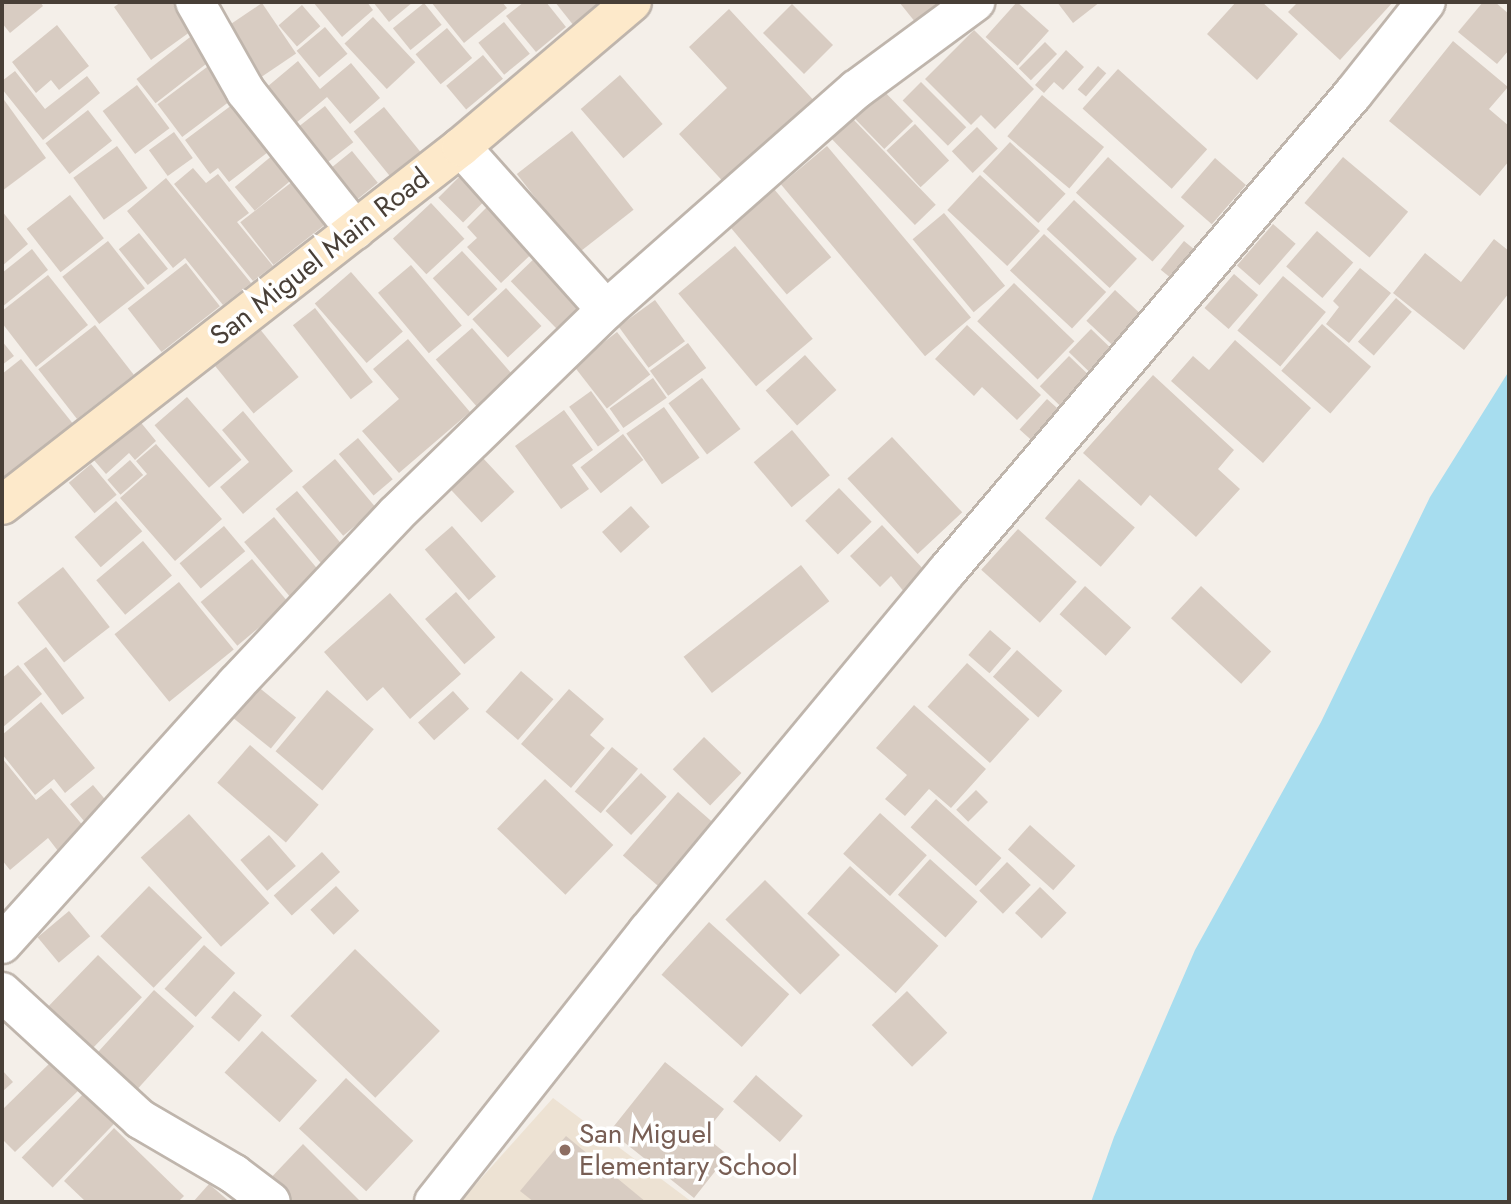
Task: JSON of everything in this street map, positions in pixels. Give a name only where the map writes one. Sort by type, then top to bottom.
[{"type":"street","points":[[195,2],[246,92],[355,230]]},
{"type":"street","name":"San Miguel Main Road","points":[[2,505],[461,148],[632,2]]},
{"type":"street","points":[[2,944],[236,684],[386,525],[606,310],[857,89],[975,2]]},
{"type":"street","points":[[434,1202],[657,920],[947,571],[1353,94],[1426,2]]},
{"type":"street","points":[[461,148],[606,310]]},
{"type":"street","points":[[2,992],[140,1119],[234,1174],[271,1202]]},
{"type":"shaded area","name":"San Miguel Elementary School","points":[[553,1098],[692,1202],[460,1202]]},
{"type":"water","points":[[1509,371],[1509,1202],[1091,1202],[1114,1137],[1195,950],[1321,722],[1430,497]]},
{"type":"building","points":[[5,2],[40,2],[43,6],[10,33],[2,23],[2,5]]},
{"type":"building","points":[[121,2],[175,2],[194,29],[151,60],[114,7]]},
{"type":"building","points":[[313,2],[367,2],[373,10],[342,37]]},
{"type":"building","points":[[373,2],[413,2],[389,22]]},
{"type":"building","points":[[431,2],[502,2],[507,8],[464,43]]},
{"type":"building","points":[[524,2],[546,2],[566,27],[536,52],[506,16]]},
{"type":"building","points":[[555,2],[594,2],[598,6],[574,26]]},
{"type":"building","points":[[899,2],[942,2],[916,23]]},
{"type":"building","points":[[1017,2],[1049,31],[1018,66],[986,37]]},
{"type":"building","points":[[1057,2],[1100,2],[1073,23]]},
{"type":"building","points":[[1236,2],[1262,2],[1298,34],[1257,80],[1207,34]]},
{"type":"building","points":[[1298,2],[1393,2],[1340,60],[1288,12]]},
{"type":"building","points":[[1483,2],[1495,2],[1509,14],[1509,50],[1497,64],[1458,32]]},
{"type":"building","points":[[262,3],[296,54],[258,79],[224,29]]},
{"type":"building","points":[[424,3],[442,25],[411,50],[393,28]]},
{"type":"building","points":[[792,4],[833,45],[804,74],[763,33]]},
{"type":"building","points":[[302,5],[320,26],[297,46],[279,25]]},
{"type":"building","points":[[729,9],[819,106],[730,189],[679,134],[727,88],[689,47]]},
{"type":"building","points":[[373,17],[415,62],[387,89],[344,44]]},
{"type":"building","points":[[504,22],[530,54],[504,75],[478,43]]},
{"type":"building","points":[[57,25],[89,66],[59,90],[51,80],[36,93],[12,62]]},
{"type":"building","points":[[325,27],[347,54],[319,78],[297,51]]},
{"type":"building","points":[[447,28],[472,58],[441,84],[416,54]]},
{"type":"building","points":[[974,30],[1034,89],[995,129],[981,115],[971,125],[925,79]]},
{"type":"building","points":[[194,34],[213,58],[156,103],[136,79]]},
{"type":"building","points":[[1453,41],[1508,87],[1489,109],[1509,126],[1509,161],[1480,196],[1389,121]]},
{"type":"building","points":[[1045,42],[1057,54],[1031,80],[1019,68]]},
{"type":"building","points":[[1066,50],[1084,67],[1063,90],[1054,82],[1044,93],[1035,85]]},
{"type":"building","points":[[483,55],[503,79],[466,110],[446,86]]},
{"type":"building","points":[[215,61],[240,94],[182,137],[157,104]]},
{"type":"building","points":[[298,61],[320,89],[351,63],[380,98],[350,124],[327,97],[284,133],[255,97]]},
{"type":"building","points":[[1098,66],[1106,73],[1086,97],[1078,89]]},
{"type":"building","points":[[1118,69],[1207,149],[1172,189],[1083,108]]},
{"type":"building","points":[[15,71],[45,109],[87,76],[100,93],[43,140],[2,89],[2,81]]},
{"type":"building","points":[[620,75],[663,124],[623,158],[581,109]]},
{"type":"building","points":[[921,82],[966,127],[948,146],[903,100]]},
{"type":"building","points":[[137,85],[169,128],[135,154],[103,111]]},
{"type":"building","points":[[879,86],[913,121],[884,149],[850,114]]},
{"type":"building","points":[[1042,95],[1104,147],[1069,188],[1007,136]]},
{"type":"building","points":[[2,97],[46,158],[2,191]]},
{"type":"building","points":[[240,99],[276,146],[229,182],[218,168],[210,174],[185,140]]},
{"type":"building","points":[[325,106],[353,142],[316,171],[288,135]]},
{"type":"building","points":[[384,107],[421,152],[390,177],[354,132]]},
{"type":"building","points":[[88,110],[112,141],[69,174],[45,143]]},
{"type":"building","points":[[851,117],[936,205],[915,225],[830,137]]},
{"type":"building","points":[[915,124],[949,161],[921,187],[886,151]]},
{"type":"building","points":[[977,127],[998,149],[973,173],[952,151]]},
{"type":"building","points":[[572,131],[634,210],[578,253],[517,174]]},
{"type":"building","points":[[174,132],[193,158],[168,176],[149,150]]},
{"type":"building","points":[[1010,142],[1066,194],[1038,223],[983,171]]},
{"type":"building","points":[[117,146],[148,188],[104,220],[73,178]]},
{"type":"building","points":[[827,146],[971,318],[925,356],[781,185]]},
{"type":"building","points":[[280,149],[300,173],[255,211],[235,187]]},
{"type":"building","points":[[352,151],[378,183],[347,208],[321,176]]},
{"type":"building","points":[[1108,157],[1185,226],[1152,262],[1076,193]]},
{"type":"building","points":[[1343,157],[1408,212],[1370,258],[1304,203]]},
{"type":"building","points":[[1215,158],[1246,185],[1212,224],[1181,197]]},
{"type":"building","points":[[193,168],[206,183],[218,174],[249,213],[237,222],[273,266],[253,281],[174,184]]},
{"type":"building","points":[[468,168],[493,193],[463,222],[438,198]]},
{"type":"building","points":[[980,175],[1040,231],[1007,266],[947,210]]},
{"type":"building","points":[[166,178],[251,283],[223,305],[185,258],[173,268],[127,211]]},
{"type":"building","points":[[297,178],[330,221],[274,265],[240,222]]},
{"type":"building","points":[[774,189],[831,257],[787,294],[730,226]]},
{"type":"building","points":[[70,195],[104,238],[61,272],[27,229]]},
{"type":"building","points":[[497,197],[542,244],[501,283],[467,247],[477,238],[467,227]]},
{"type":"building","points":[[1074,200],[1137,259],[1110,288],[1047,229]]},
{"type":"building","points":[[431,203],[464,239],[426,274],[393,238]]},
{"type":"building","points":[[2,211],[28,244],[2,266]]},
{"type":"building","points":[[944,213],[1005,286],[974,312],[913,239]]},
{"type":"building","points":[[1273,224],[1296,244],[1260,285],[1237,266]]},
{"type":"building","points":[[1317,231],[1353,262],[1322,298],[1286,266]]},
{"type":"building","points":[[139,233],[168,269],[148,285],[119,249]]},
{"type":"building","points":[[1044,234],[1106,292],[1072,329],[1010,271]]},
{"type":"building","points":[[1494,239],[1509,251],[1509,293],[1464,350],[1393,293],[1425,253],[1461,282]]},
{"type":"building","points":[[108,241],[145,288],[99,324],[62,277]]},
{"type":"building","points":[[1184,241],[1200,254],[1177,283],[1161,270]]},
{"type":"building","points":[[735,246],[813,339],[756,386],[678,294]]},
{"type":"building","points":[[32,249],[48,270],[2,307],[2,273]]},
{"type":"building","points":[[462,251],[497,289],[468,316],[433,278]]},
{"type":"building","points":[[541,252],[590,303],[560,332],[511,281]]},
{"type":"building","points":[[186,263],[220,306],[162,352],[128,309]]},
{"type":"building","points":[[411,265],[462,326],[429,353],[378,293]]},
{"type":"building","points":[[1360,268],[1391,293],[1349,343],[1326,324],[1339,307],[1333,301]]},
{"type":"building","points":[[351,272],[403,332],[367,363],[315,303]]},
{"type":"building","points":[[1234,274],[1258,295],[1229,329],[1204,308]]},
{"type":"building","points":[[48,275],[88,325],[36,367],[2,323],[2,311]]},
{"type":"building","points":[[1283,276],[1326,312],[1280,366],[1237,330]]},
{"type":"building","points":[[1014,283],[1074,341],[1038,379],[977,321]]},
{"type":"building","points":[[506,288],[541,326],[508,357],[472,319]]},
{"type":"building","points":[[1115,290],[1148,321],[1119,351],[1086,321]]},
{"type":"building","points":[[1396,298],[1412,312],[1374,356],[1358,342]]},
{"type":"building","points":[[655,300],[685,341],[649,368],[619,326]]},
{"type":"building","points":[[315,308],[373,382],[351,399],[293,325]]},
{"type":"building","points":[[1322,324],[1371,367],[1330,413],[1281,371]]},
{"type":"building","points":[[95,325],[134,375],[77,419],[38,369]]},
{"type":"building","points":[[967,325],[1041,395],[1017,420],[982,387],[974,396],[935,359]]},
{"type":"building","points":[[259,328],[299,377],[254,413],[214,365]]},
{"type":"building","points":[[472,328],[513,376],[477,407],[436,359]]},
{"type":"building","points":[[1091,329],[1117,354],[1095,377],[1069,352]]},
{"type":"building","points":[[617,332],[650,375],[607,408],[574,366]]},
{"type":"building","points":[[408,339],[470,412],[399,473],[362,431],[399,399],[373,369]]},
{"type":"building","points":[[1235,340],[1311,408],[1263,463],[1171,381],[1193,356],[1209,370]]},
{"type":"building","points":[[2,341],[14,356],[2,365]]},
{"type":"building","points":[[688,343],[706,368],[668,396],[650,371]]},
{"type":"building","points":[[805,355],[836,390],[797,425],[766,390]]},
{"type":"building","points":[[1069,356],[1094,380],[1065,411],[1040,386]]},
{"type":"building","points":[[21,359],[74,425],[2,484],[2,374]]},
{"type":"building","points":[[1153,375],[1234,450],[1218,469],[1240,489],[1196,537],[1150,495],[1141,506],[1083,453]]},
{"type":"building","points":[[653,378],[667,398],[623,428],[610,408]]},
{"type":"building","points":[[702,378],[741,429],[707,454],[668,403]]},
{"type":"building","points":[[591,391],[620,431],[598,447],[569,407]]},
{"type":"building","points":[[187,397],[241,460],[209,488],[155,425]]},
{"type":"building","points":[[1047,399],[1067,417],[1040,448],[1020,429]]},
{"type":"building","points":[[664,407],[700,458],[662,484],[626,433]]},
{"type":"building","points":[[564,410],[593,450],[572,465],[589,489],[561,509],[515,446]]},
{"type":"building","points":[[243,411],[293,471],[243,514],[220,487],[249,462],[222,430]]},
{"type":"building","points":[[138,419],[156,441],[135,460],[129,453],[106,474],[93,459]]},
{"type":"building","points":[[792,430],[830,475],[792,507],[754,462]]},
{"type":"building","points":[[623,434],[643,460],[601,493],[580,467]]},
{"type":"building","points":[[892,437],[962,512],[918,554],[847,479]]},
{"type":"building","points":[[358,438],[393,479],[374,495],[339,454]]},
{"type":"building","points":[[156,444],[222,519],[175,561],[120,498],[147,474],[136,461]]},
{"type":"building","points":[[481,456],[514,492],[482,523],[448,487]]},
{"type":"building","points":[[335,459],[376,508],[343,536],[302,487]]},
{"type":"building","points":[[130,460],[143,475],[120,495],[107,480]]},
{"type":"building","points":[[91,464],[117,495],[94,513],[69,483]]},
{"type":"building","points":[[1079,479],[1135,528],[1101,567],[1045,518]]},
{"type":"building","points":[[839,488],[872,522],[838,554],[805,521]]},
{"type":"building","points":[[297,491],[345,548],[324,566],[276,509]]},
{"type":"building","points":[[116,501],[142,531],[101,567],[74,537]]},
{"type":"building","points":[[631,506],[650,527],[621,553],[602,532]]},
{"type":"building","points":[[274,517],[320,571],[290,596],[244,542]]},
{"type":"building","points":[[882,525],[926,572],[905,593],[891,576],[880,587],[850,556]]},
{"type":"building","points":[[224,526],[245,551],[201,589],[180,563]]},
{"type":"building","points":[[452,526],[496,577],[469,600],[425,550]]},
{"type":"building","points":[[1018,529],[1077,582],[1040,623],[981,570]]},
{"type":"building","points":[[143,541],[172,575],[125,615],[96,580]]},
{"type":"building","points":[[252,559],[289,603],[237,646],[201,602]]},
{"type":"building","points":[[801,565],[829,601],[712,693],[684,657]]},
{"type":"building","points":[[63,567],[110,627],[64,663],[17,603]]},
{"type":"building","points":[[179,582],[234,650],[169,702],[114,634]]},
{"type":"building","points":[[1085,586],[1131,627],[1106,656],[1060,614]]},
{"type":"building","points":[[1201,586],[1271,651],[1241,684],[1171,618]]},
{"type":"building","points":[[456,592],[495,637],[464,664],[425,619]]},
{"type":"building","points":[[390,593],[461,674],[410,719],[383,687],[367,701],[324,652]]},
{"type":"building","points":[[990,630],[1011,648],[989,673],[968,655]]},
{"type":"building","points":[[46,647],[85,698],[62,715],[24,664]]},
{"type":"building","points":[[1017,650],[1062,691],[1038,718],[993,677]]},
{"type":"building","points":[[967,663],[1029,719],[990,763],[928,707]]},
{"type":"building","points":[[18,665],[42,694],[2,728],[2,678]]},
{"type":"building","points":[[521,671],[553,699],[518,740],[486,712]]},
{"type":"building","points":[[251,681],[296,718],[271,749],[226,712]]},
{"type":"building","points":[[569,689],[604,719],[590,735],[605,748],[571,788],[521,744]]},
{"type":"building","points":[[327,690],[374,729],[322,790],[276,751]]},
{"type":"building","points":[[453,691],[469,709],[434,740],[418,722]]},
{"type":"building","points":[[41,702],[95,768],[65,793],[54,779],[35,795],[2,754],[2,735]]},
{"type":"building","points":[[914,705],[986,769],[951,808],[929,789],[905,816],[885,799],[907,775],[876,748]]},
{"type":"building","points":[[704,737],[741,773],[710,805],[673,769]]},
{"type":"building","points":[[250,745],[319,805],[286,842],[217,783]]},
{"type":"building","points":[[612,747],[638,769],[601,813],[575,791]]},
{"type":"building","points":[[2,758],[36,800],[51,788],[85,828],[58,851],[48,838],[10,870],[2,860]]},
{"type":"building","points":[[641,773],[667,797],[631,835],[606,811]]},
{"type":"building","points":[[545,779],[613,845],[565,895],[497,829]]},
{"type":"building","points":[[93,785],[117,814],[94,833],[70,804]]},
{"type":"building","points":[[976,790],[988,802],[968,822],[956,810]]},
{"type":"building","points":[[678,792],[715,824],[660,888],[623,855]]},
{"type":"building","points":[[936,799],[1001,858],[976,886],[911,827]]},
{"type":"building","points":[[880,813],[927,855],[890,896],[843,854]]},
{"type":"building","points":[[189,814],[269,903],[221,947],[141,857]]},
{"type":"building","points":[[1030,825],[1075,866],[1053,890],[1008,850]]},
{"type":"building","points":[[269,835],[296,866],[267,891],[240,860]]},
{"type":"building","points":[[322,852],[340,872],[292,916],[274,895]]},
{"type":"building","points":[[930,859],[978,902],[945,937],[898,895]]},
{"type":"building","points":[[1007,862],[1031,885],[1003,914],[979,891]]},
{"type":"building","points":[[850,866],[938,946],[896,993],[807,914]]},
{"type":"building","points":[[765,880],[840,955],[800,995],[725,920]]},
{"type":"building","points":[[149,886],[202,937],[154,988],[100,936]]},
{"type":"building","points":[[336,886],[359,911],[334,935],[310,910]]},
{"type":"building","points":[[1040,887],[1067,913],[1042,939],[1015,913]]},
{"type":"building","points":[[69,911],[90,936],[59,963],[38,937]]},
{"type":"building","points":[[709,922],[789,994],[742,1047],[661,975]]},
{"type":"building","points":[[204,945],[235,973],[196,1017],[165,989]]},
{"type":"building","points":[[355,949],[440,1031],[375,1098],[290,1016]]},
{"type":"building","points":[[98,955],[142,997],[90,1051],[47,1008]]},
{"type":"building","points":[[154,990],[194,1026],[130,1097],[90,1061]]},
{"type":"building","points":[[234,991],[262,1015],[239,1042],[211,1017]]},
{"type":"building","points":[[907,991],[947,1033],[912,1067],[872,1025]]},
{"type":"building","points":[[262,1031],[317,1081],[280,1122],[225,1073]]},
{"type":"building","points":[[53,1060],[80,1089],[15,1152],[2,1139],[2,1110]]},
{"type":"building","points":[[665,1062],[724,1109],[703,1135],[728,1155],[694,1198],[610,1131]]},
{"type":"building","points":[[2,1070],[13,1082],[2,1092]]},
{"type":"building","points":[[756,1075],[803,1116],[780,1142],[733,1101]]},
{"type":"building","points":[[346,1078],[413,1141],[366,1191],[299,1128]]},
{"type":"building","points":[[87,1090],[118,1120],[53,1187],[22,1158]]},
{"type":"building","points":[[114,1128],[184,1196],[178,1202],[86,1202],[64,1181]]},
{"type":"building","points":[[566,1136],[646,1202],[534,1202],[520,1191]]},
{"type":"building","points":[[303,1144],[359,1202],[285,1202],[266,1183]]},
{"type":"building","points":[[209,1184],[230,1202],[193,1202]]},
{"type":"place","name":"San Miguel Elementary School","points":[[565,1150]]}]
